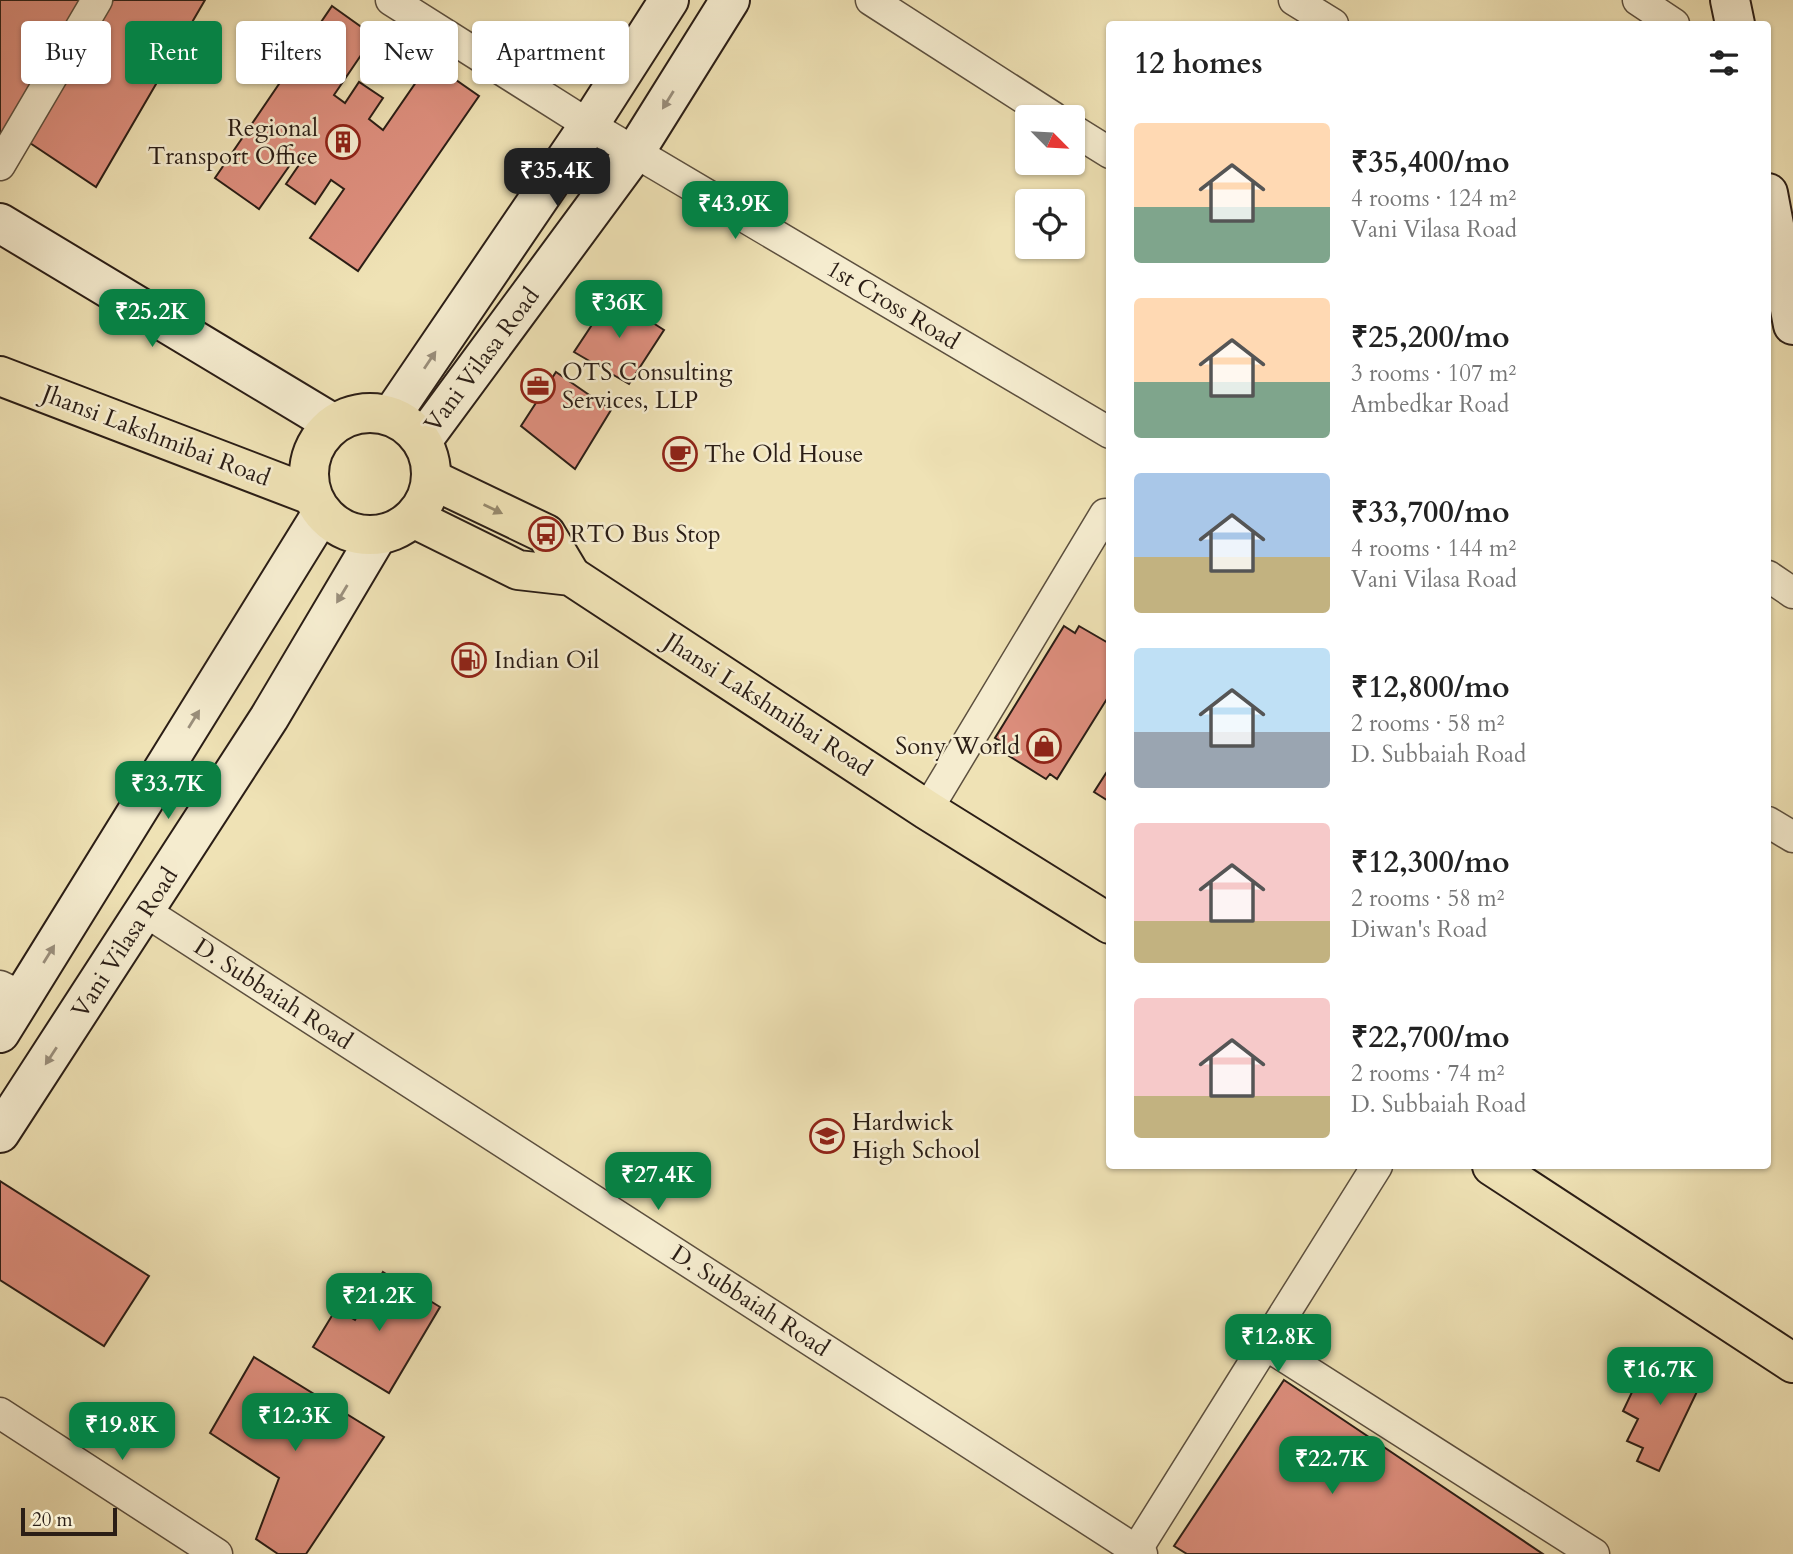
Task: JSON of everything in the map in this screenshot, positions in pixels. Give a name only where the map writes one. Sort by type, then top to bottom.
[{"type":"main road","name":"Vani Vilasa Road","points":[[391,416],[589,125],[669,0]]},
{"type":"main road","name":"Vani Vilasa Road","points":[[422,441],[635,152],[730,0]]},
{"type":"main road","points":[[1730,0],[1734,21]]},
{"type":"main road","points":[[1771,215],[1784,312]]},
{"type":"main road","points":[[0,223],[334,424]]},
{"type":"main road","name":"Jhansi Lakshmibai Road","points":[[0,376],[316,504]]},
{"type":"main road","points":[[371,412],[391,416],[409,426],[422,441],[429,459],[431,479],[422,506],[413,518],[396,530],[377,536],[356,534],[337,527],[316,504],[308,476],[310,456],[319,438],[334,424],[351,415],[371,412]]},
{"type":"main road","points":[[431,479],[546,534],[571,576]]},
{"type":"main road","points":[[0,1033],[11,991],[316,504]]},
{"type":"main road","name":"Jhansi Lakshmibai Road","points":[[413,518],[518,570],[571,576],[927,810],[1106,922]]},
{"type":"main road","name":"Vani Vilasa Road","points":[[0,1133],[146,912],[268,718],[377,536]]},
{"type":"main road","points":[[1497,1169],[1793,1363]]},
{"type":"street","points":[[0,165],[97,0]]},
{"type":"street","name":"1st Cross Road","points":[[391,0],[589,125],[1106,431]]},
{"type":"street","points":[[871,0],[1035,105]]},
{"type":"street","points":[[1294,0],[1328,21]]},
{"type":"street","points":[[1638,0],[1670,21]]},
{"type":"street","points":[[1085,137],[1106,151]]},
{"type":"street","points":[[927,810],[1105,514]]},
{"type":"street","points":[[1771,578],[1793,593]]},
{"type":"street","points":[[1771,824],[1793,837]]},
{"type":"street","name":"D. Subbaiah Road","points":[[146,912],[1138,1553]]},
{"type":"street","points":[[1138,1553],[1375,1169]]},
{"type":"street","points":[[1266,1345],[1594,1554]]},
{"type":"street","points":[[0,1413],[217,1554]]},
{"type":"building","points":[[0,0],[83,0],[71,21],[21,21],[21,84],[34,84],[0,143]]},
{"type":"building","points":[[113,0],[205,0],[193,21],[125,21],[125,84],[156,84],[96,187],[27,141],[62,84],[111,84],[111,21],[100,21]]},
{"type":"building","name":"Regional Transport Office","points":[[332,6],[360,26],[360,57],[346,77],[346,21],[322,21]]},
{"type":"building","name":"Regional Transport Office","points":[[458,81],[479,96],[358,271],[310,238],[344,189],[331,180],[315,204],[286,184],[303,159],[297,155],[259,209],[215,178],[279,84],[341,84],[334,95],[345,103],[359,82],[383,98],[369,119],[383,130],[415,84],[458,84]]},
{"type":"building","points":[[611,296],[664,330],[629,384],[574,352]]},
{"type":"building","points":[[556,372],[611,410],[575,469],[521,426]]},
{"type":"building","points":[[1064,626],[1075,633],[1079,626],[1106,642],[1106,700],[1057,779],[1050,774],[1046,779],[1001,751],[1005,744],[995,738]]},
{"type":"building","points":[[1106,773],[1106,800],[1094,792]]},
{"type":"building","points":[[0,1181],[149,1276],[104,1346],[0,1280]]},
{"type":"building","points":[[383,1272],[440,1307],[389,1393],[313,1347],[336,1309],[355,1320]]},
{"type":"building","points":[[1651,1352],[1704,1377],[1659,1471],[1637,1461],[1643,1448],[1627,1441],[1638,1419],[1623,1411]]},
{"type":"building","points":[[254,1357],[384,1437],[306,1554],[278,1554],[256,1539],[279,1478],[210,1433]]},
{"type":"building","points":[[1284,1380],[1543,1554],[1187,1554],[1174,1546]]},
{"type":"place","name":"Regional Transport Office","points":[[343,142]]},
{"type":"place","name":"OTS Consulting Services, LLP","points":[[538,386]]},
{"type":"place","name":"The Old House","points":[[680,454]]},
{"type":"place","name":"RTO Bus Stop","points":[[546,534]]},
{"type":"place","name":"Indian Oil","points":[[469,660]]},
{"type":"place","name":"Sony World","points":[[1044,746]]},
{"type":"place","name":"Hardwick High School","points":[[827,1136]]}]
